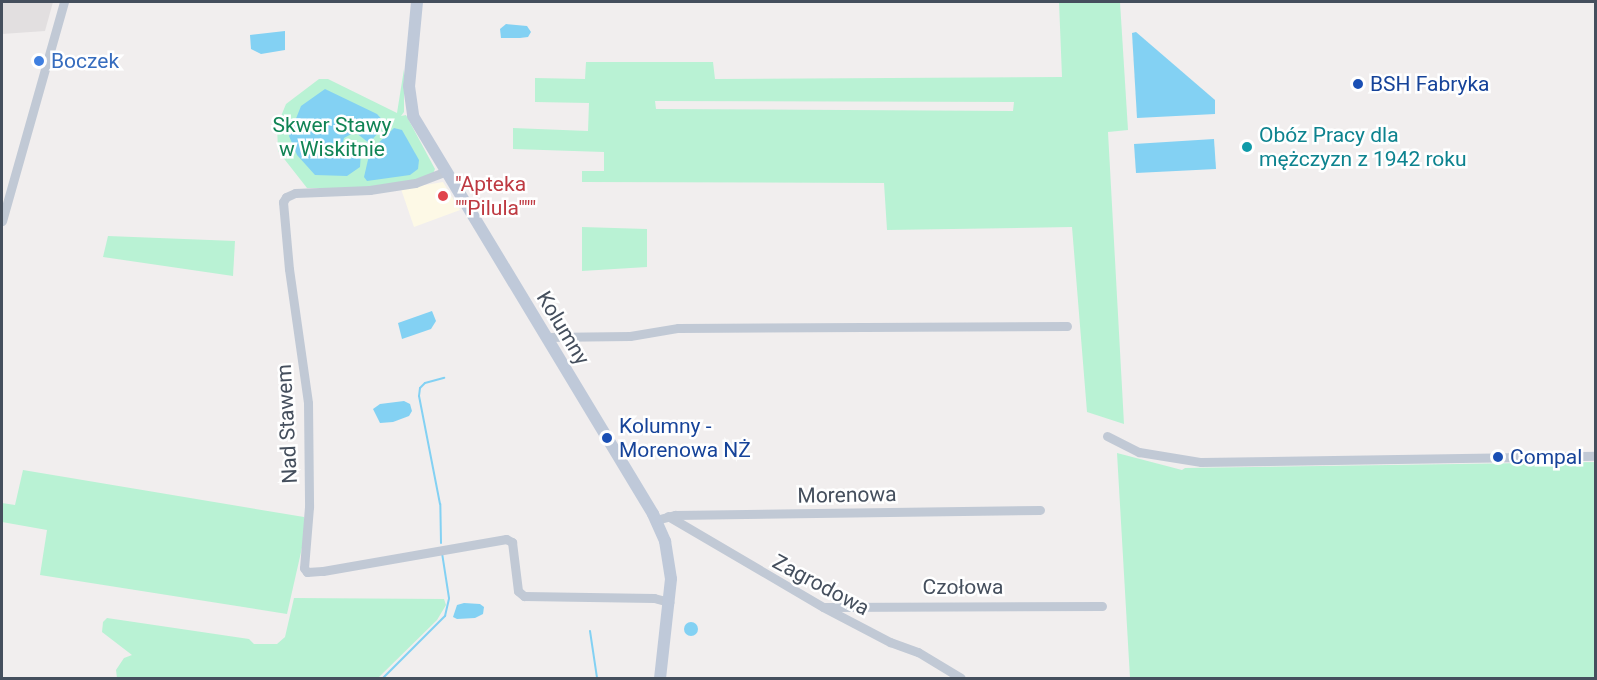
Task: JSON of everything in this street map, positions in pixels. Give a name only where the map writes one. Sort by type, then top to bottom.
[{"type":"street","points":[[2,220],[64,2]]},
{"type":"street","name":"Kolumny","points":[[417,2],[409,86],[410,106],[415,122],[545,337],[662,518],[671,564],[660,678]]},
{"type":"street","name":"Nad Stawem","points":[[444,172],[415,183],[370,190],[295,193],[286,197],[283,202],[289,269],[308,402],[309,514],[304,568],[307,572],[323,571],[509,540],[514,551],[518,591],[524,596],[654,598],[669,602]]},
{"type":"street","points":[[545,337],[630,336],[678,328],[1067,326]]},
{"type":"street","points":[[1107,436],[1139,452],[1201,462],[1596,456]]},
{"type":"street","name":"Morenowa","points":[[662,518],[1040,510]]},
{"type":"street","name":"Zagrodowa","points":[[662,518],[823,607],[890,642],[918,652],[961,678]]},
{"type":"street","name":"Czołowa","points":[[823,607],[1102,606]]},
{"type":"shaded area","points":[[2,2],[53,2],[45,31],[2,34]]},
{"type":"shaded area","points":[[443,182],[460,210],[414,227],[401,189]]},
{"type":"green space","points":[[1059,2],[1120,2],[1128,130],[1108,132],[1124,424],[1087,412],[1072,227],[887,230],[884,183],[582,182],[582,171],[604,171],[604,152],[513,149],[513,128],[588,131],[589,103],[535,102],[535,78],[585,79],[586,62],[713,62],[715,79],[1062,77]],"holes":[[[655,101],[1014,102],[1013,111],[656,109]]]},
{"type":"green space","name":"Skwer Stawy w Wiskitnie","points":[[404,69],[404,112],[401,116],[406,115],[435,169],[432,176],[374,188],[307,188],[278,151],[277,126],[286,104],[319,79],[328,79],[397,113]]},
{"type":"green space","points":[[582,227],[647,229],[647,267],[582,271]]},
{"type":"green space","points":[[108,236],[235,241],[233,276],[103,257]]},
{"type":"green space","points":[[1117,453],[1182,470],[1185,468],[1595,462],[1595,678],[1130,678]]},
{"type":"green space","points":[[23,470],[304,517],[304,539],[287,614],[40,575],[47,530],[2,522],[2,503],[15,505]]},
{"type":"green space","points":[[294,598],[444,599],[446,605],[437,620],[378,678],[117,678],[116,670],[124,658],[132,655],[102,632],[103,622],[107,618],[249,639],[254,644],[277,644],[285,637]]},
{"type":"water","points":[[506,24],[527,26],[531,32],[528,37],[501,38],[500,29]]},
{"type":"water","points":[[285,31],[285,50],[261,54],[251,49],[250,35]]},
{"type":"water","points":[[1136,32],[1215,100],[1215,114],[1137,118],[1132,33]]},
{"type":"water","points":[[325,89],[377,114],[386,124],[369,143],[355,132],[344,138],[342,145],[345,149],[361,153],[360,167],[347,176],[315,175],[297,155],[289,136],[301,106]]},
{"type":"water","points":[[394,128],[402,130],[419,160],[418,169],[410,175],[367,181],[364,177],[370,151]]},
{"type":"water","points":[[1214,139],[1216,169],[1136,173],[1134,144]]},
{"type":"water","points":[[432,311],[436,321],[431,329],[402,339],[398,323]]},
{"type":"water","points":[[404,401],[410,404],[412,411],[409,416],[393,422],[380,423],[373,409],[380,404]]},
{"type":"water","points":[[480,604],[484,607],[483,614],[475,618],[457,619],[453,617],[457,605]]},
{"type":"water","points":[[688,622],[694,622],[698,629],[694,636],[688,636],[684,632],[684,626]]},
{"type":"waterway","points":[[441,543],[440,504],[419,396],[420,388],[425,383],[444,378]]},
{"type":"waterway","points":[[383,678],[445,616],[449,598],[442,553]]},
{"type":"waterway","points":[[590,631],[597,678]]},
{"type":"place","name":"Boczek","points":[[39,61]]},
{"type":"place","name":"BSH Fabryka","points":[[1358,84]]},
{"type":"place","name":"Obóz Pracy dla mężczyzn z 1942 roku","points":[[1247,147]]},
{"type":"place","name":"\"Apteka \"\"Pilula\"\"\"","points":[[443,196]]},
{"type":"place","name":"Kolumny - Morenowa NŻ","points":[[607,438]]},
{"type":"place","name":"Compal","points":[[1498,457]]}]
